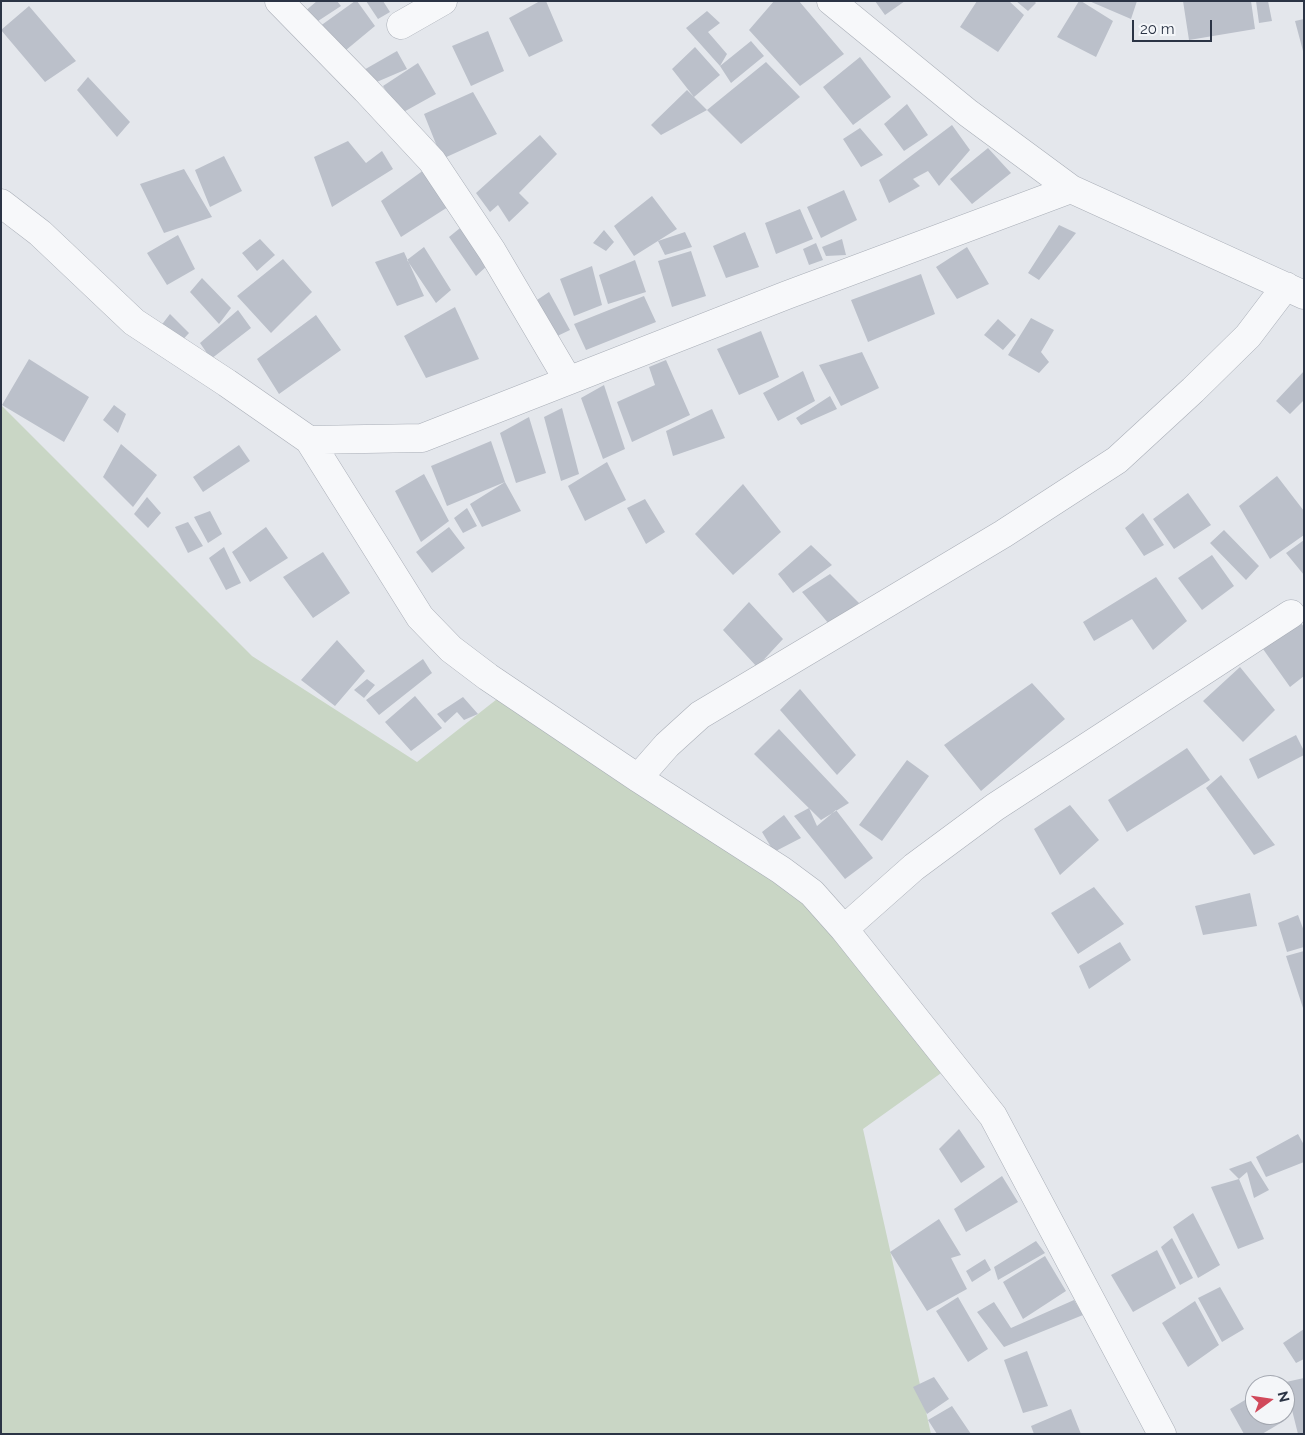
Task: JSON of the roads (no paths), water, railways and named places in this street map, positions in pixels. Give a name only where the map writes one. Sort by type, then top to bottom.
[{"type":"street","points":[[279,1],[432,161],[492,252],[568,380]]},
{"type":"street","points":[[402,25],[443,1]]},
{"type":"street","points":[[638,778],[667,745],[700,715],[1004,534],[1117,460],[1193,390],[1295,290],[1071,189],[968,113],[831,1]]},
{"type":"street","points":[[309,440],[422,438],[787,295],[1071,189]]},
{"type":"street","points":[[1,203],[40,233],[134,322],[309,440],[420,617],[452,649],[488,677],[812,893],[844,929],[993,1116],[1162,1434]]},
{"type":"street","points":[[844,929],[914,867],[995,807],[1291,614]]}]
